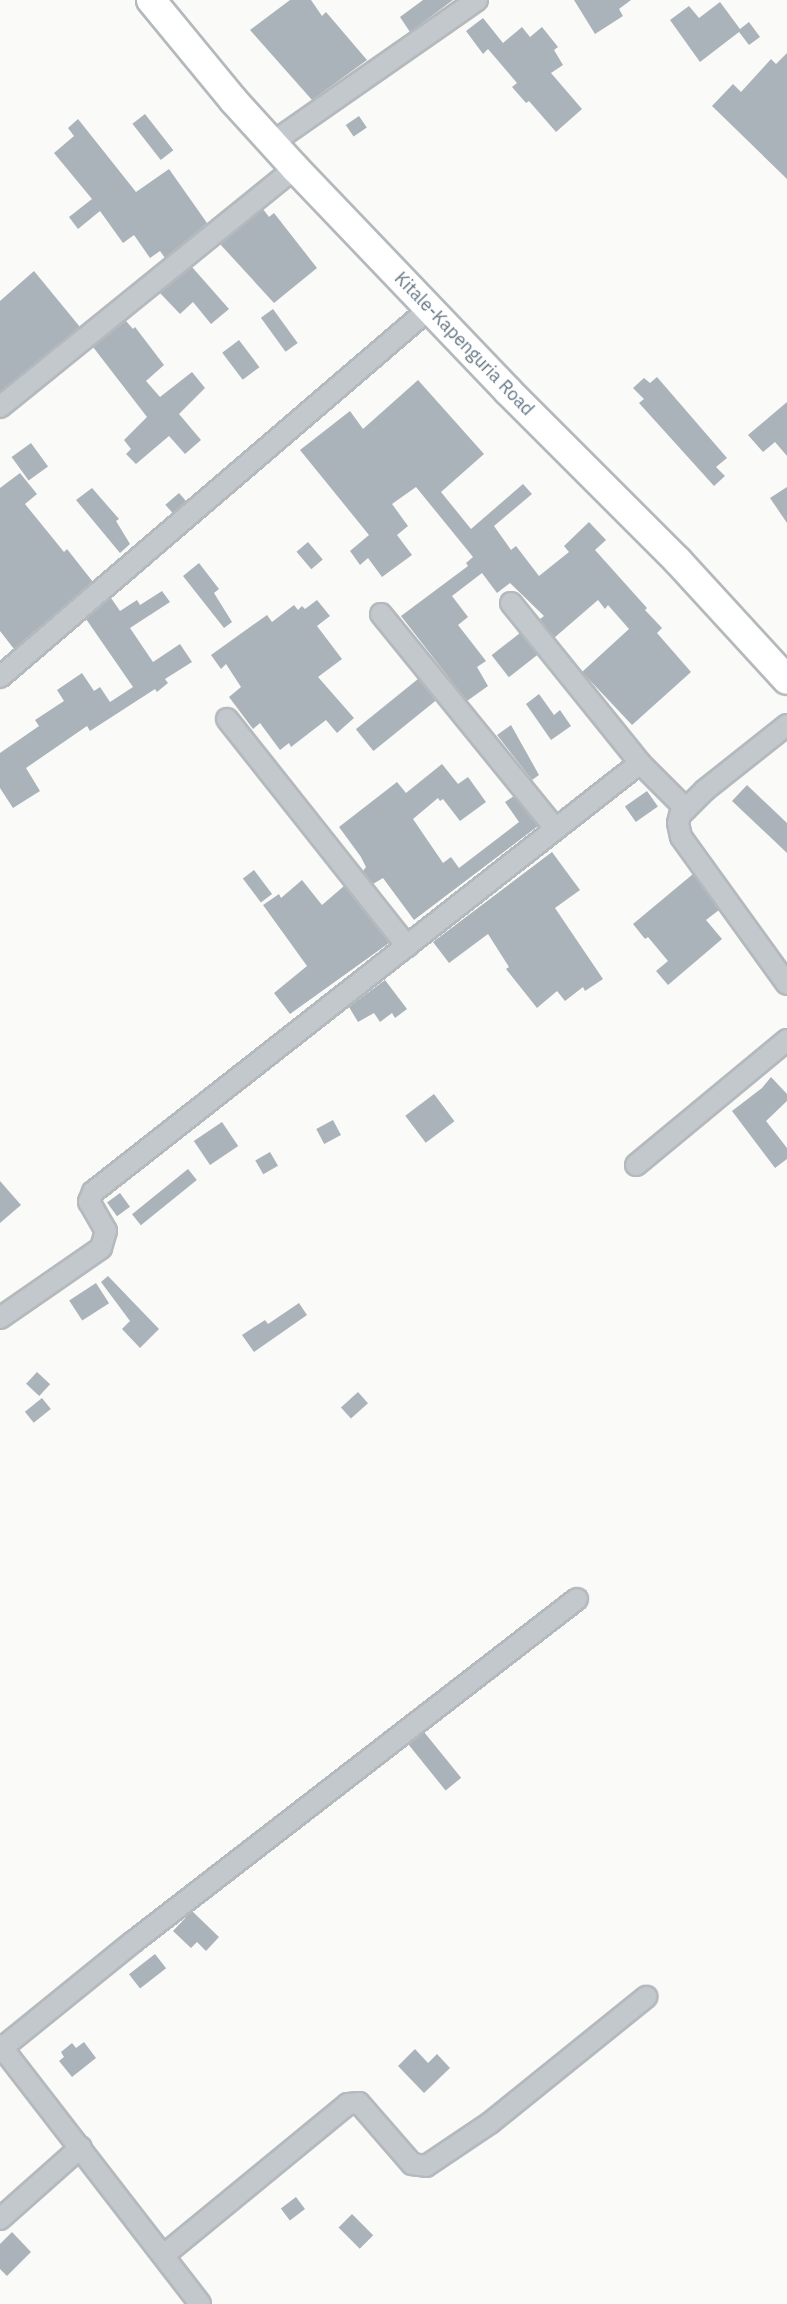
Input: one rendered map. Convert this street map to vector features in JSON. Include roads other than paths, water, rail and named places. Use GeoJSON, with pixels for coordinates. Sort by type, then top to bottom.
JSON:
{"type":"FeatureCollection","features":[{"type":"Feature","properties":{"kind":"highway","name":"Kitale-Kapenguria Road"},"geometry":{"type":"LineString","coordinates":[[151,0],[295,168],[429,309],[678,561],[787,680]]}},
{"type":"Feature","properties":{"kind":"street"},"geometry":{"type":"LineString","coordinates":[[272,143],[477,0]]}},
{"type":"Feature","properties":{"kind":"street"},"geometry":{"type":"LineString","coordinates":[[0,407],[295,168]]}},
{"type":"Feature","properties":{"kind":"street"},"geometry":{"type":"LineString","coordinates":[[0,677],[429,309]]}},
{"type":"Feature","properties":{"kind":"street"},"geometry":{"type":"LineString","coordinates":[[511,603],[640,763],[686,809]]}},
{"type":"Feature","properties":{"kind":"street"},"geometry":{"type":"LineString","coordinates":[[381,614],[556,829]]}},
{"type":"Feature","properties":{"kind":"street"},"geometry":{"type":"LineString","coordinates":[[227,719],[407,946]]}},
{"type":"Feature","properties":{"kind":"street"},"geometry":{"type":"LineString","coordinates":[[787,725],[686,809],[678,823],[681,837],[787,984]]}},
{"type":"Feature","properties":{"kind":"street"},"geometry":{"type":"LineString","coordinates":[[0,1318],[101,1248],[106,1231],[89,1202],[93,1192],[640,763]]}},
{"type":"Feature","properties":{"kind":"street"},"geometry":{"type":"LineString","coordinates":[[636,1165],[787,1040]]}},
{"type":"Feature","properties":{"kind":"street"},"geometry":{"type":"LineString","coordinates":[[200,2304],[81,2147],[1,2047],[133,1942],[577,1599]]}},
{"type":"Feature","properties":{"kind":"street"},"geometry":{"type":"LineString","coordinates":[[164,2255],[348,2104],[359,2103],[411,2164],[426,2166],[490,2123],[646,1997]]}},
{"type":"Feature","properties":{"kind":"street"},"geometry":{"type":"LineString","coordinates":[[0,2219],[81,2147]]}}]}
